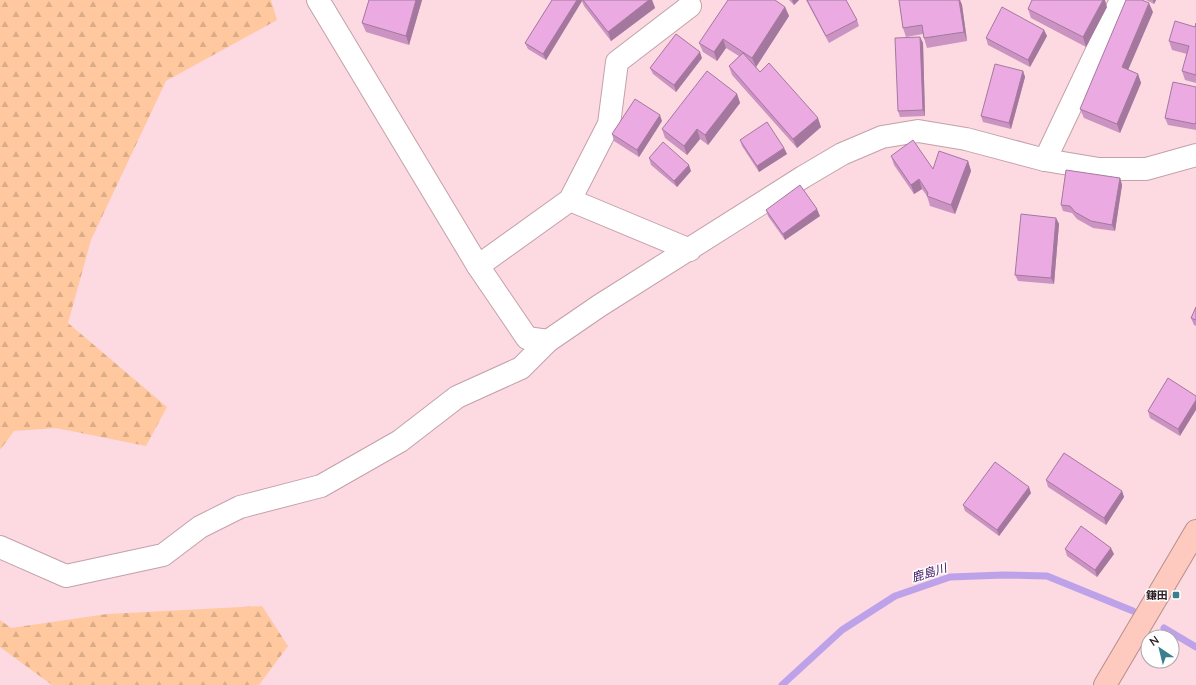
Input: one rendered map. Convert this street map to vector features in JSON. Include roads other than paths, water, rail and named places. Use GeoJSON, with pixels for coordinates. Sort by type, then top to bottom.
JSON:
{"type":"FeatureCollection","features":[{"type":"Feature","properties":{"kind":"highway"},"geometry":{"type":"LineString","coordinates":[[1105,685],[1196,531]]}},
{"type":"Feature","properties":{"kind":"street"},"geometry":{"type":"LineString","coordinates":[[318,0],[478,266],[527,338],[548,341]]}},
{"type":"Feature","properties":{"kind":"street"},"geometry":{"type":"LineString","coordinates":[[1045,160],[1121,0]]}},
{"type":"Feature","properties":{"kind":"street"},"geometry":{"type":"LineString","coordinates":[[478,266],[570,200],[609,124],[617,62],[690,6]]}},
{"type":"Feature","properties":{"kind":"street"},"geometry":{"type":"LineString","coordinates":[[0,547],[66,576],[162,555],[200,527],[240,507],[321,486],[400,441],[457,397],[521,368],[548,341],[599,306],[835,158],[882,137],[918,131],[966,139],[1045,160],[1098,169],[1146,169],[1196,155]]}},
{"type":"Feature","properties":{"kind":"street"},"geometry":{"type":"LineString","coordinates":[[570,200],[690,250]]}},
{"type":"Feature","properties":{"kind":"waterway","name":"鹿島川"},"geometry":{"type":"LineString","coordinates":[[782,685],[842,630],[895,596],[950,577],[1003,575],[1047,576],[1133,611]]}},
{"type":"Feature","properties":{"kind":"waterway","name":"鹿島川"},"geometry":{"type":"LineString","coordinates":[[1164,628],[1196,647]]}},
{"type":"Feature","properties":{"kind":"place","name":"鎌田"},"geometry":{"type":"Point","coordinates":[1176,595]}}]}
